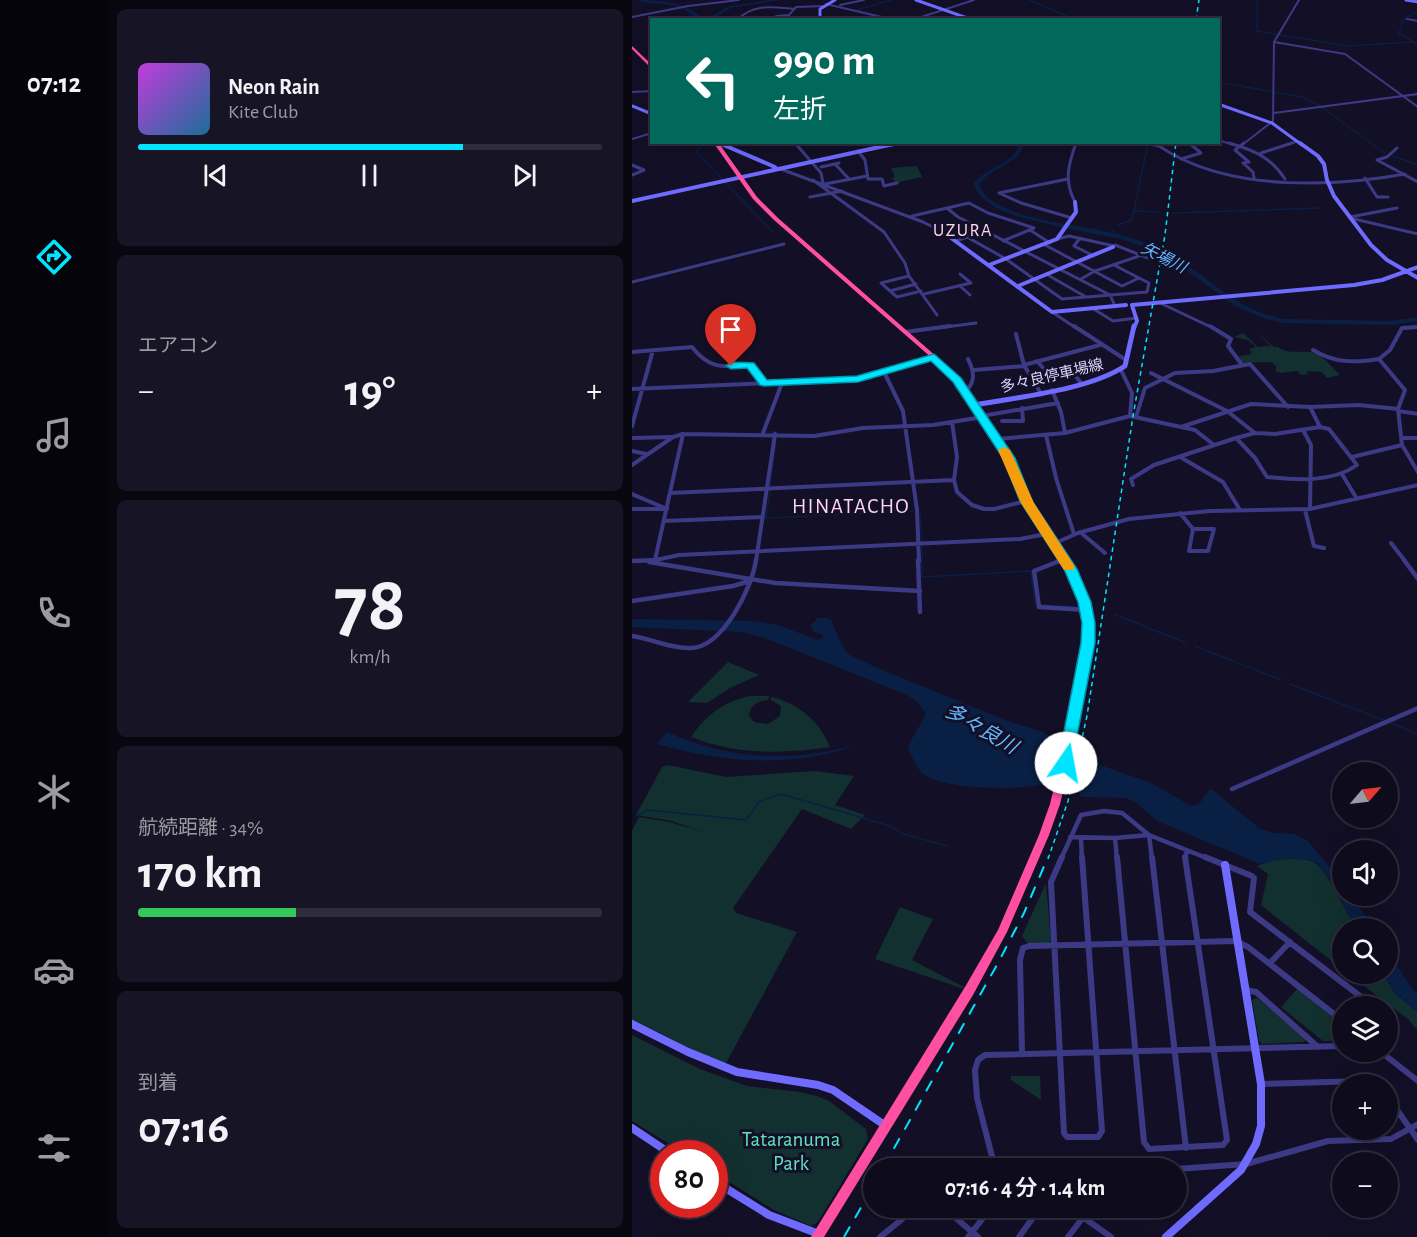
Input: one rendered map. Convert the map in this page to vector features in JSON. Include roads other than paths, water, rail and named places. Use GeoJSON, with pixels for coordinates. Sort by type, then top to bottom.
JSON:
{"type":"FeatureCollection","features":[{"type":"Feature","properties":{"kind":"highway"},"geometry":{"type":"LineString","coordinates":[[632,47],[650,66]]}},
{"type":"Feature","properties":{"kind":"highway"},"geometry":{"type":"LineString","coordinates":[[717,144],[755,198],[776,219],[934,357],[966,391],[1011,461],[1026,501],[1079,586],[1087,610],[1088,643],[1066,763],[1044,835],[1002,932],[820,1236]]}},
{"type":"Feature","properties":{"kind":"street"},"geometry":{"type":"LineString","coordinates":[[692,0],[698,5]]}},
{"type":"Feature","properties":{"kind":"street"},"geometry":{"type":"LineString","coordinates":[[632,17],[688,6],[739,0]]}},
{"type":"Feature","properties":{"kind":"street"},"geometry":{"type":"LineString","coordinates":[[820,18],[820,10],[835,0]]}},
{"type":"Feature","properties":{"kind":"street"},"geometry":{"type":"LineString","coordinates":[[836,6],[864,0]]}},
{"type":"Feature","properties":{"kind":"street"},"geometry":{"type":"LineString","coordinates":[[916,0],[968,18]]}},
{"type":"Feature","properties":{"kind":"street"},"geometry":{"type":"LineString","coordinates":[[918,18],[974,0]]}},
{"type":"Feature","properties":{"kind":"street"},"geometry":{"type":"LineString","coordinates":[[1254,178],[1253,172],[1243,164],[1249,162],[1235,150],[1272,123],[1274,42],[1298,0]]}},
{"type":"Feature","properties":{"kind":"street"},"geometry":{"type":"LineString","coordinates":[[1406,0],[1418,2]]}},
{"type":"Feature","properties":{"kind":"street"},"geometry":{"type":"LineString","coordinates":[[739,18],[747,10],[758,6],[795,9],[825,5],[886,18]]}},
{"type":"Feature","properties":{"kind":"street"},"geometry":{"type":"LineString","coordinates":[[775,18],[789,15],[795,9]]}},
{"type":"Feature","properties":{"kind":"street"},"geometry":{"type":"LineString","coordinates":[[1407,19],[1418,21]]}},
{"type":"Feature","properties":{"kind":"street"},"geometry":{"type":"LineString","coordinates":[[1274,42],[1345,54],[1418,107]]}},
{"type":"Feature","properties":{"kind":"street"},"geometry":{"type":"LineString","coordinates":[[632,92],[650,90]]}},
{"type":"Feature","properties":{"kind":"street"},"geometry":{"type":"LineString","coordinates":[[1274,113],[1418,94]]}},
{"type":"Feature","properties":{"kind":"street"},"geometry":{"type":"LineString","coordinates":[[632,106],[650,113]]}},
{"type":"Feature","properties":{"kind":"street"},"geometry":{"type":"LineString","coordinates":[[1220,106],[1272,123],[1321,159],[1334,196],[1375,249],[1418,278]]}},
{"type":"Feature","properties":{"kind":"street"},"geometry":{"type":"LineString","coordinates":[[632,139],[650,134]]}},
{"type":"Feature","properties":{"kind":"street"},"geometry":{"type":"LineString","coordinates":[[1220,141],[1252,148],[1268,157],[1284,179]]}},
{"type":"Feature","properties":{"kind":"street"},"geometry":{"type":"LineString","coordinates":[[1261,153],[1298,141]]}},
{"type":"Feature","properties":{"kind":"street"},"geometry":{"type":"LineString","coordinates":[[721,144],[776,168],[824,184],[892,212],[930,223],[1052,312],[1126,360]]}},
{"type":"Feature","properties":{"kind":"street"},"geometry":{"type":"LineString","coordinates":[[796,144],[821,173],[824,184]]}},
{"type":"Feature","properties":{"kind":"street"},"geometry":{"type":"LineString","coordinates":[[632,201],[894,144]]}},
{"type":"Feature","properties":{"kind":"street"},"geometry":{"type":"LineString","coordinates":[[1057,239],[1076,210],[1075,202],[1067,188],[1076,144]]}},
{"type":"Feature","properties":{"kind":"street"},"geometry":{"type":"LineString","coordinates":[[1150,144],[1216,173],[1254,178],[1327,180],[1405,174]]}},
{"type":"Feature","properties":{"kind":"street"},"geometry":{"type":"LineString","coordinates":[[1181,159],[1200,153],[1190,144]]}},
{"type":"Feature","properties":{"kind":"street"},"geometry":{"type":"LineString","coordinates":[[1397,148],[1378,160],[1418,182]]}},
{"type":"Feature","properties":{"kind":"street"},"geometry":{"type":"LineString","coordinates":[[858,152],[865,160],[868,179],[882,179],[884,186],[897,183]]}},
{"type":"Feature","properties":{"kind":"street"},"geometry":{"type":"LineString","coordinates":[[821,167],[837,164],[849,179]]}},
{"type":"Feature","properties":{"kind":"street"},"geometry":{"type":"LineString","coordinates":[[632,165],[644,170],[632,176]]}},
{"type":"Feature","properties":{"kind":"street"},"geometry":{"type":"LineString","coordinates":[[824,184],[867,176]]}},
{"type":"Feature","properties":{"kind":"street"},"geometry":{"type":"LineString","coordinates":[[1068,178],[1000,193],[1021,203],[1072,218]]}},
{"type":"Feature","properties":{"kind":"street"},"geometry":{"type":"LineString","coordinates":[[1366,178],[1377,197],[1388,197]]}},
{"type":"Feature","properties":{"kind":"street"},"geometry":{"type":"LineString","coordinates":[[813,180],[881,229],[905,263],[909,276],[937,315]]}},
{"type":"Feature","properties":{"kind":"street"},"geometry":{"type":"LineString","coordinates":[[810,197],[842,191]]}},
{"type":"Feature","properties":{"kind":"street"},"geometry":{"type":"LineString","coordinates":[[912,216],[969,202],[988,213],[1034,228],[1003,242]]}},
{"type":"Feature","properties":{"kind":"street"},"geometry":{"type":"LineString","coordinates":[[1350,218],[1397,207]]}},
{"type":"Feature","properties":{"kind":"street"},"geometry":{"type":"LineString","coordinates":[[947,208],[1003,242],[1110,295],[1115,306]]}},
{"type":"Feature","properties":{"kind":"street"},"geometry":{"type":"LineString","coordinates":[[1350,218],[1418,234]]}},
{"type":"Feature","properties":{"kind":"street"},"geometry":{"type":"LineString","coordinates":[[1030,230],[1077,262],[1134,293]]}},
{"type":"Feature","properties":{"kind":"street"},"geometry":{"type":"LineString","coordinates":[[956,241],[984,231]]}},
{"type":"Feature","properties":{"kind":"street"},"geometry":{"type":"LineString","coordinates":[[989,265],[1069,236],[1148,258]]}},
{"type":"Feature","properties":{"kind":"street"},"geometry":{"type":"LineString","coordinates":[[967,237],[1006,259],[1062,299],[1148,291],[1149,283],[1114,265]]}},
{"type":"Feature","properties":{"kind":"street"},"geometry":{"type":"LineString","coordinates":[[1080,238],[1073,245],[1092,255]]}},
{"type":"Feature","properties":{"kind":"street"},"geometry":{"type":"LineString","coordinates":[[632,282],[784,244]]}},
{"type":"Feature","properties":{"kind":"street"},"geometry":{"type":"LineString","coordinates":[[1018,286],[1113,247]]}},
{"type":"Feature","properties":{"kind":"street"},"geometry":{"type":"LineString","coordinates":[[1081,279],[1095,271],[1142,255]]}},
{"type":"Feature","properties":{"kind":"street"},"geometry":{"type":"LineString","coordinates":[[1092,308],[1113,321],[1137,318],[1132,305],[1354,285],[1382,280],[1418,267]]}},
{"type":"Feature","properties":{"kind":"street"},"geometry":{"type":"LineString","coordinates":[[909,276],[881,283],[897,297],[971,283],[960,273]]}},
{"type":"Feature","properties":{"kind":"street"},"geometry":{"type":"LineString","coordinates":[[1046,274],[1086,297]]}},
{"type":"Feature","properties":{"kind":"street"},"geometry":{"type":"LineString","coordinates":[[1122,286],[1139,278]]}},
{"type":"Feature","properties":{"kind":"street"},"geometry":{"type":"LineString","coordinates":[[890,291],[916,284]]}},
{"type":"Feature","properties":{"kind":"street"},"geometry":{"type":"LineString","coordinates":[[960,286],[970,295]]}},
{"type":"Feature","properties":{"kind":"street"},"geometry":{"type":"LineString","coordinates":[[1158,302],[1226,334],[1231,339],[1228,346],[1242,365]]}},
{"type":"Feature","properties":{"kind":"street"},"geometry":{"type":"LineString","coordinates":[[1052,312],[1126,305]]}},
{"type":"Feature","properties":{"kind":"street","name":"多々良停車場線"},"geometry":{"type":"LineString","coordinates":[[976,405],[1110,376],[1121,370],[1126,360],[1137,318]]}},
{"type":"Feature","properties":{"kind":"street"},"geometry":{"type":"LineString","coordinates":[[905,332],[976,323]]}},
{"type":"Feature","properties":{"kind":"street"},"geometry":{"type":"LineString","coordinates":[[1313,350],[1324,357],[1343,362],[1379,359],[1390,350],[1402,328],[1418,327]]}},
{"type":"Feature","properties":{"kind":"street"},"geometry":{"type":"LineString","coordinates":[[1016,334],[1025,365],[1040,392]]}},
{"type":"Feature","properties":{"kind":"street"},"geometry":{"type":"LineString","coordinates":[[974,370],[1025,365],[1100,345]]}},
{"type":"Feature","properties":{"kind":"street"},"geometry":{"type":"LineString","coordinates":[[632,352],[692,347],[702,362],[708,365],[750,365],[764,383]]}},
{"type":"Feature","properties":{"kind":"street"},"geometry":{"type":"LineString","coordinates":[[632,426],[653,350]]}},
{"type":"Feature","properties":{"kind":"street"},"geometry":{"type":"LineString","coordinates":[[632,389],[858,379],[934,357]]}},
{"type":"Feature","properties":{"kind":"street"},"geometry":{"type":"LineString","coordinates":[[966,391],[974,383],[974,370],[968,359]]}},
{"type":"Feature","properties":{"kind":"street"},"geometry":{"type":"LineString","coordinates":[[1379,359],[1405,390],[1398,410],[1402,446],[1418,472]]}},
{"type":"Feature","properties":{"kind":"street"},"geometry":{"type":"LineString","coordinates":[[1033,381],[1051,377],[1037,361]]}},
{"type":"Feature","properties":{"kind":"street"},"geometry":{"type":"LineString","coordinates":[[1136,417],[1145,388],[1176,373],[1213,371],[1242,365],[1252,365],[1288,407]]}},
{"type":"Feature","properties":{"kind":"street"},"geometry":{"type":"LineString","coordinates":[[1070,369],[1081,383]]}},
{"type":"Feature","properties":{"kind":"street"},"geometry":{"type":"LineString","coordinates":[[1121,370],[1132,393],[1130,416]]}},
{"type":"Feature","properties":{"kind":"street"},"geometry":{"type":"LineString","coordinates":[[884,372],[903,411],[914,482],[919,544],[920,612]]}},
{"type":"Feature","properties":{"kind":"street"},"geometry":{"type":"LineString","coordinates":[[1151,373],[1227,411],[1255,433]]}},
{"type":"Feature","properties":{"kind":"street"},"geometry":{"type":"LineString","coordinates":[[763,434],[782,382]]}},
{"type":"Feature","properties":{"kind":"street"},"geometry":{"type":"LineString","coordinates":[[1052,389],[1065,433]]}},
{"type":"Feature","properties":{"kind":"street"},"geometry":{"type":"LineString","coordinates":[[632,438],[683,434],[814,436],[863,428],[952,422],[1058,403]]}},
{"type":"Feature","properties":{"kind":"street"},"geometry":{"type":"LineString","coordinates":[[1178,428],[1251,404],[1310,407],[1356,404],[1418,414]]}},
{"type":"Feature","properties":{"kind":"street"},"geometry":{"type":"LineString","coordinates":[[1310,407],[1320,427]]}},
{"type":"Feature","properties":{"kind":"street"},"geometry":{"type":"LineString","coordinates":[[1002,421],[1023,421],[1022,408]]}},
{"type":"Feature","properties":{"kind":"street"},"geometry":{"type":"LineString","coordinates":[[997,439],[1065,433],[1130,416],[1200,432],[1214,445]]}},
{"type":"Feature","properties":{"kind":"street"},"geometry":{"type":"LineString","coordinates":[[952,422],[958,457],[954,480],[957,492],[966,501],[984,509],[994,509],[1026,501]]}},
{"type":"Feature","properties":{"kind":"street"},"geometry":{"type":"LineString","coordinates":[[1133,485],[1131,479],[1146,470],[1236,438],[1255,433],[1275,434],[1320,427],[1329,429],[1357,465],[1333,477],[1267,477],[1255,458],[1236,438]]}},
{"type":"Feature","properties":{"kind":"street"},"geometry":{"type":"LineString","coordinates":[[1303,430],[1311,445],[1308,509],[1314,546],[1324,548]]}},
{"type":"Feature","properties":{"kind":"street"},"geometry":{"type":"LineString","coordinates":[[655,560],[683,434]]}},
{"type":"Feature","properties":{"kind":"street"},"geometry":{"type":"LineString","coordinates":[[632,636],[688,648],[706,645],[719,635],[752,580],[759,551],[775,434]]}},
{"type":"Feature","properties":{"kind":"street"},"geometry":{"type":"LineString","coordinates":[[1046,435],[1060,494],[1077,533],[1105,554]]}},
{"type":"Feature","properties":{"kind":"street"},"geometry":{"type":"LineString","coordinates":[[632,465],[673,436]]}},
{"type":"Feature","properties":{"kind":"street"},"geometry":{"type":"LineString","coordinates":[[1402,438],[1418,438]]}},
{"type":"Feature","properties":{"kind":"street"},"geometry":{"type":"LineString","coordinates":[[1351,457],[1402,446]]}},
{"type":"Feature","properties":{"kind":"street"},"geometry":{"type":"LineString","coordinates":[[632,451],[647,455]]}},
{"type":"Feature","properties":{"kind":"street"},"geometry":{"type":"LineString","coordinates":[[1180,457],[1223,482],[1240,510]]}},
{"type":"Feature","properties":{"kind":"street"},"geometry":{"type":"LineString","coordinates":[[1342,474],[1357,499]]}},
{"type":"Feature","properties":{"kind":"street"},"geometry":{"type":"LineString","coordinates":[[670,493],[954,480]]}},
{"type":"Feature","properties":{"kind":"street"},"geometry":{"type":"LineString","coordinates":[[1053,544],[1077,533],[1116,523],[1180,513],[1308,509],[1418,485]]}},
{"type":"Feature","properties":{"kind":"street"},"geometry":{"type":"LineString","coordinates":[[632,494],[666,509]]}},
{"type":"Feature","properties":{"kind":"street"},"geometry":{"type":"LineString","coordinates":[[632,509],[666,509]]}},
{"type":"Feature","properties":{"kind":"street"},"geometry":{"type":"LineString","coordinates":[[1180,513],[1193,529],[1189,551],[1208,551],[1214,529],[1193,529]]}},
{"type":"Feature","properties":{"kind":"street"},"geometry":{"type":"LineString","coordinates":[[664,521],[764,517]]}},
{"type":"Feature","properties":{"kind":"street"},"geometry":{"type":"LineString","coordinates":[[648,562],[679,555],[1020,539],[1046,534]]}},
{"type":"Feature","properties":{"kind":"street"},"geometry":{"type":"LineString","coordinates":[[1391,543],[1418,579]]}},
{"type":"Feature","properties":{"kind":"street"},"geometry":{"type":"LineString","coordinates":[[1064,560],[1034,571],[1039,607],[1087,610]]}},
{"type":"Feature","properties":{"kind":"street"},"geometry":{"type":"LineString","coordinates":[[632,561],[792,585],[920,591]]}},
{"type":"Feature","properties":{"kind":"street"},"geometry":{"type":"LineString","coordinates":[[632,601],[732,586],[752,580]]}},
{"type":"Feature","properties":{"kind":"street"},"geometry":{"type":"LineString","coordinates":[[1232,789],[1418,708]]}},
{"type":"Feature","properties":{"kind":"street"},"geometry":{"type":"LineString","coordinates":[[1081,838],[1102,1134],[1098,1137],[1070,1137],[1064,1132],[1051,882],[1078,816],[1104,811],[1125,815],[1149,835],[1252,876],[1254,878],[1250,912],[1360,996]]}},
{"type":"Feature","properties":{"kind":"street"},"geometry":{"type":"LineString","coordinates":[[1070,837],[1115,838],[1149,835]]}},
{"type":"Feature","properties":{"kind":"street"},"geometry":{"type":"LineString","coordinates":[[1149,835],[1186,1148]]}},
{"type":"Feature","properties":{"kind":"street"},"geometry":{"type":"LineString","coordinates":[[1115,838],[1146,1146],[1149,1149],[1223,1146],[1226,1140],[1186,850]]}},
{"type":"Feature","properties":{"kind":"street"},"geometry":{"type":"LineString","coordinates":[[1166,1237],[1246,1164],[1256,1144],[1261,1126],[1260,1084],[1225,865]]}},
{"type":"Feature","properties":{"kind":"street"},"geometry":{"type":"LineString","coordinates":[[1022,1053],[1021,954],[1027,946],[1236,941],[1243,943],[1270,963],[1332,1012]]}},
{"type":"Feature","properties":{"kind":"street"},"geometry":{"type":"LineString","coordinates":[[1270,963],[1290,942]]}},
{"type":"Feature","properties":{"kind":"street"},"geometry":{"type":"LineString","coordinates":[[1244,990],[1256,992],[1318,1047]]}},
{"type":"Feature","properties":{"kind":"street"},"geometry":{"type":"LineString","coordinates":[[632,1024],[688,1052],[737,1072],[818,1085],[833,1090],[886,1126]]}},
{"type":"Feature","properties":{"kind":"street"},"geometry":{"type":"LineString","coordinates":[[992,1158],[979,1106],[976,1062],[985,1055],[1332,1046]]}},
{"type":"Feature","properties":{"kind":"street"},"geometry":{"type":"LineString","coordinates":[[1394,1062],[1418,1081]]}},
{"type":"Feature","properties":{"kind":"street"},"geometry":{"type":"LineString","coordinates":[[1260,1084],[1332,1082]]}},
{"type":"Feature","properties":{"kind":"street"},"geometry":{"type":"LineString","coordinates":[[1398,1112],[1418,1140]]}},
{"type":"Feature","properties":{"kind":"street"},"geometry":{"type":"LineString","coordinates":[[1187,1168],[1246,1164],[1328,1141],[1391,1139],[1418,1124]]}},
{"type":"Feature","properties":{"kind":"street"},"geometry":{"type":"LineString","coordinates":[[632,1128],[650,1140]]}},
{"type":"Feature","properties":{"kind":"street"},"geometry":{"type":"LineString","coordinates":[[728,1190],[769,1215],[820,1236]]}},
{"type":"Feature","properties":{"kind":"street"},"geometry":{"type":"LineString","coordinates":[[880,1237],[904,1218]]}},
{"type":"Feature","properties":{"kind":"street"},"geometry":{"type":"LineString","coordinates":[[955,1218],[973,1235],[984,1218]]}},
{"type":"Feature","properties":{"kind":"street"},"geometry":{"type":"LineString","coordinates":[[1019,1237],[1033,1218]]}},
{"type":"Feature","properties":{"kind":"street"},"geometry":{"type":"LineString","coordinates":[[1068,1237],[1082,1218]]}},
{"type":"Feature","properties":{"kind":"street"},"geometry":{"type":"LineString","coordinates":[[1087,1218],[1111,1237]]}},
{"type":"Feature","properties":{"kind":"water","name":"多々良川"},"geometry":{"type":"Polygon","coordinates":[[[818,618],[827,618],[831,620],[848,654],[1005,720],[1043,732],[1059,741],[1055,758],[1057,763],[1079,767],[1089,761],[1151,783],[1191,806],[1199,804],[1209,790],[1213,790],[1260,829],[1275,833],[1295,834],[1308,841],[1332,870],[1332,885],[1316,863],[1296,859],[1260,864],[1157,821],[1138,804],[1126,798],[1080,797],[1077,782],[1055,777],[1048,783],[1036,786],[984,788],[933,779],[921,772],[908,746],[926,714],[909,696],[765,638],[741,632],[632,627],[632,619],[753,621],[778,625],[818,640],[823,638],[823,635],[814,632],[810,625],[818,618]]]}},
{"type":"Feature","properties":{"kind":"water"},"geometry":{"type":"Polygon","coordinates":[[[667,732],[704,746],[759,756],[797,755],[854,746],[805,758],[731,759],[657,744],[667,732]]]}},
{"type":"Feature","properties":{"kind":"water"},"geometry":{"type":"Polygon","coordinates":[[[1344,906],[1359,906],[1366,918],[1350,918],[1344,906]]]}},
{"type":"Feature","properties":{"kind":"water"},"geometry":{"type":"Polygon","coordinates":[[[1398,967],[1417,993],[1417,1012],[1394,992],[1389,984],[1398,984],[1398,967]]]}},
{"type":"Feature","properties":{"kind":"waterway"},"geometry":{"type":"LineString","coordinates":[[638,0],[681,7],[701,18]]}},
{"type":"Feature","properties":{"kind":"waterway","name":"矢場川"},"geometry":{"type":"LineString","coordinates":[[711,18],[730,7],[779,0]]}},
{"type":"Feature","properties":{"kind":"waterway"},"geometry":{"type":"LineString","coordinates":[[888,18],[857,10],[891,0]]}},
{"type":"Feature","properties":{"kind":"waterway"},"geometry":{"type":"LineString","coordinates":[[1030,0],[1070,18]]}},
{"type":"Feature","properties":{"kind":"waterway"},"geometry":{"type":"LineString","coordinates":[[1257,0],[1257,31],[1347,46],[1413,42]]}},
{"type":"Feature","properties":{"kind":"waterway"},"geometry":{"type":"LineString","coordinates":[[1418,11],[1404,19],[1399,33],[1418,45]]}},
{"type":"Feature","properties":{"kind":"waterway"},"geometry":{"type":"LineString","coordinates":[[1220,82],[1302,97],[1319,105],[1387,155]]}},
{"type":"Feature","properties":{"kind":"waterway"},"geometry":{"type":"LineString","coordinates":[[697,151],[702,144]]}},
{"type":"Feature","properties":{"kind":"waterway","name":"矢場川"},"geometry":{"type":"LineString","coordinates":[[1022,144],[1016,156],[987,173],[976,184],[984,197],[998,207],[1040,221],[1122,237],[1151,247],[1177,261],[1239,306],[1267,318],[1284,321],[1391,323],[1418,319]]}},
{"type":"Feature","properties":{"kind":"waterway"},"geometry":{"type":"LineString","coordinates":[[1134,211],[1148,144]]}},
{"type":"Feature","properties":{"kind":"waterway"},"geometry":{"type":"LineString","coordinates":[[697,153],[773,232]]}},
{"type":"Feature","properties":{"kind":"waterway"},"geometry":{"type":"LineString","coordinates":[[1392,156],[1418,165]]}},
{"type":"Feature","properties":{"kind":"waterway"},"geometry":{"type":"LineString","coordinates":[[1172,213],[1321,208]]}},
{"type":"Feature","properties":{"kind":"waterway"},"geometry":{"type":"LineString","coordinates":[[1118,225],[1132,220],[1134,211]]}},
{"type":"Feature","properties":{"kind":"waterway"},"geometry":{"type":"LineString","coordinates":[[1134,211],[1159,212]]}},
{"type":"Feature","properties":{"kind":"waterway","name":"矢場川"},"geometry":{"type":"LineString","coordinates":[[1113,229],[1113,235]]}},
{"type":"Feature","properties":{"kind":"waterway"},"geometry":{"type":"LineString","coordinates":[[647,379],[650,368]]}},
{"type":"Feature","properties":{"kind":"waterway"},"geometry":{"type":"LineString","coordinates":[[632,433],[634,427]]}},
{"type":"Feature","properties":{"kind":"waterway"},"geometry":{"type":"LineString","coordinates":[[766,432],[777,432]]}},
{"type":"Feature","properties":{"kind":"waterway"},"geometry":{"type":"LineString","coordinates":[[770,486],[776,443]]}},
{"type":"Feature","properties":{"kind":"waterway"},"geometry":{"type":"LineString","coordinates":[[770,491],[766,518],[913,511]]}},
{"type":"Feature","properties":{"kind":"waterway"},"geometry":{"type":"LineString","coordinates":[[920,514],[922,541]]}},
{"type":"Feature","properties":{"kind":"waterway"},"geometry":{"type":"LineString","coordinates":[[922,546],[922,577],[1031,571],[1035,604]]}},
{"type":"Feature","properties":{"kind":"waterway"},"geometry":{"type":"LineString","coordinates":[[1041,605],[1079,607]]}},
{"type":"Feature","properties":{"kind":"waterway"},"geometry":{"type":"LineString","coordinates":[[1114,614],[1186,643]]}},
{"type":"Feature","properties":{"kind":"waterway"},"geometry":{"type":"LineString","coordinates":[[1195,646],[1281,680]]}},
{"type":"Feature","properties":{"kind":"waterway"},"geometry":{"type":"LineString","coordinates":[[1290,684],[1383,720]]}},
{"type":"Feature","properties":{"kind":"waterway"},"geometry":{"type":"LineString","coordinates":[[1391,723],[1418,734]]}},
{"type":"Feature","properties":{"kind":"waterway"},"geometry":{"type":"LineString","coordinates":[[637,816],[648,810],[746,820],[760,801],[781,794],[890,826],[903,834],[948,846]]}},
{"type":"Feature","properties":{"kind":"railway"},"geometry":{"type":"LineString","coordinates":[[1196,18],[1199,0]]}},
{"type":"Feature","properties":{"kind":"railway"},"geometry":{"type":"LineString","coordinates":[[1048,859],[1068,801],[1087,716],[1133,416],[1165,235],[1176,144]]}},
{"type":"Feature","properties":{"kind":"railway"},"geometry":{"type":"LineString","coordinates":[[889,1158],[998,963],[1024,913],[1048,857]]}},
{"type":"Feature","properties":{"kind":"railway"},"geometry":{"type":"LineString","coordinates":[[844,1237],[863,1204]]}},
{"type":"Feature","properties":{"kind":"district","name":"UZURA"},"geometry":{"type":"Point","coordinates":[963,231]}},
{"type":"Feature","properties":{"kind":"district","name":"HINATACHO"},"geometry":{"type":"Point","coordinates":[851,506]}},
{"type":"Feature","properties":{"kind":"park label","name":"Tataranuma Park"},"geometry":{"type":"Point","coordinates":[791,1151]}}]}
